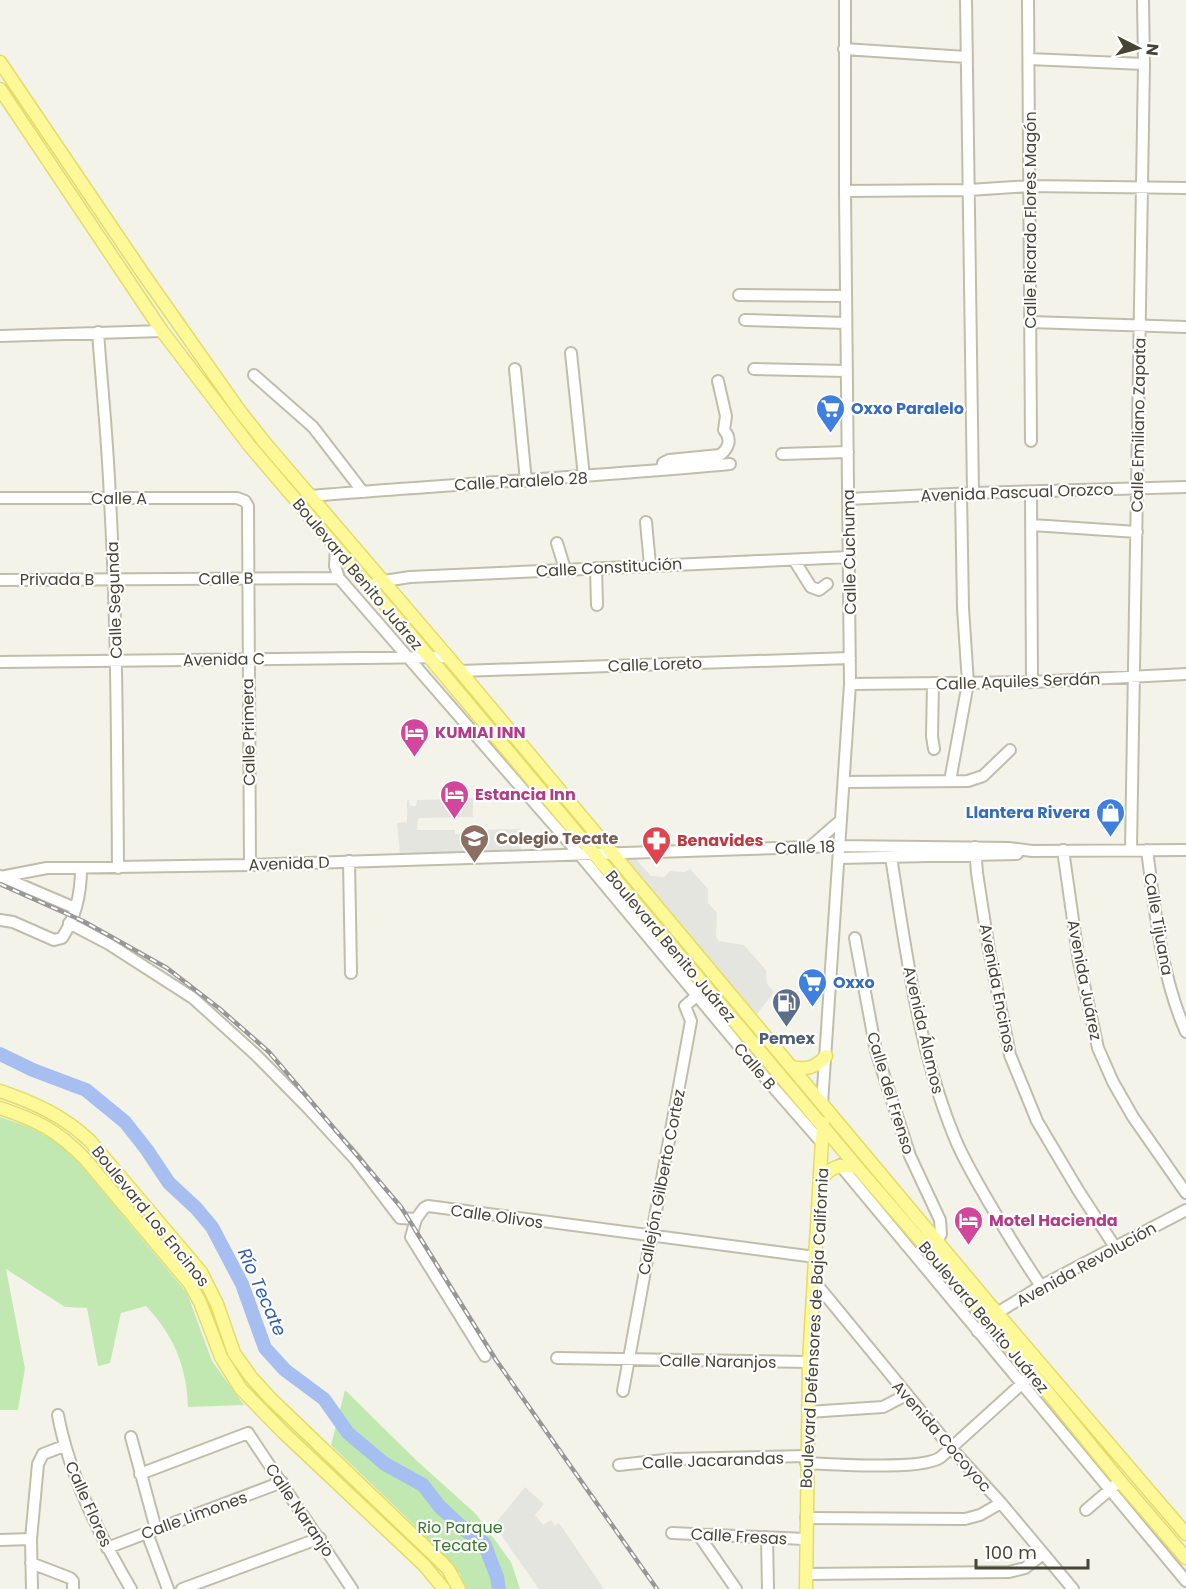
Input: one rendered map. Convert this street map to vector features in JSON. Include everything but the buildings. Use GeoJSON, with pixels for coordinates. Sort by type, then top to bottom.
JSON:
{"type":"FeatureCollection","features":[{"type":"Feature","properties":{"kind":"main road","name":"Boulevard Benito Juárez"},"geometry":{"type":"LineString","coordinates":[[0,62],[239,410],[937,1242],[1032,1374],[1119,1481],[1186,1558]]}},
{"type":"Feature","properties":{"kind":"main road","name":"Boulevard Benito Juárez"},"geometry":{"type":"LineString","coordinates":[[0,89],[162,331],[231,422],[593,853],[701,992],[1186,1534]]}},
{"type":"Feature","properties":{"kind":"main road"},"geometry":{"type":"LineString","coordinates":[[231,422],[237,422],[265,452],[282,463]]}},
{"type":"Feature","properties":{"kind":"main road"},"geometry":{"type":"LineString","coordinates":[[791,1067],[812,1068],[826,1056]]}},
{"type":"Feature","properties":{"kind":"main road","name":"Boulevard Los Encinos"},"geometry":{"type":"LineString","coordinates":[[0,1091],[49,1110],[78,1129],[90,1141],[201,1272],[242,1365],[271,1399],[438,1559],[456,1581],[459,1589]]}},
{"type":"Feature","properties":{"kind":"main road","name":"Boulevard Defensores de Baja California"},"geometry":{"type":"LineString","coordinates":[[806,1589],[809,1362],[824,1127],[822,1104]]}},
{"type":"Feature","properties":{"kind":"main road","name":"Boulevard Los Encinos"},"geometry":{"type":"LineString","coordinates":[[0,1108],[49,1128],[70,1143],[85,1159],[190,1284],[200,1302],[221,1358],[231,1376],[283,1432],[424,1565],[444,1589]]}},
{"type":"Feature","properties":{"kind":"main road"},"geometry":{"type":"LineString","coordinates":[[824,1127],[833,1128],[853,1151],[867,1158]]}},
{"type":"Feature","properties":{"kind":"main road"},"geometry":{"type":"LineString","coordinates":[[820,1181],[827,1171],[840,1165],[857,1167]]}},
{"type":"Feature","properties":{"kind":"main road"},"geometry":{"type":"LineString","coordinates":[[283,1432],[293,1420]]}},
{"type":"Feature","properties":{"kind":"street","name":"Calle Cuchuma"},"geometry":{"type":"LineString","coordinates":[[822,1104],[850,684],[845,0]]}},
{"type":"Feature","properties":{"kind":"street"},"geometry":{"type":"LineString","coordinates":[[966,0],[973,493]]}},
{"type":"Feature","properties":{"kind":"street","name":"Calle Ricardo Flores Magón"},"geometry":{"type":"LineString","coordinates":[[1028,0],[1031,441]]}},
{"type":"Feature","properties":{"kind":"street","name":"Calle Emiliano Zapata"},"geometry":{"type":"LineString","coordinates":[[1131,850],[1144,64],[1143,0]]}},
{"type":"Feature","properties":{"kind":"street"},"geometry":{"type":"LineString","coordinates":[[844,49],[966,57]]}},
{"type":"Feature","properties":{"kind":"street"},"geometry":{"type":"LineString","coordinates":[[1029,59],[1144,64]]}},
{"type":"Feature","properties":{"kind":"street"},"geometry":{"type":"LineString","coordinates":[[845,191],[969,190],[1029,186],[1186,188]]}},
{"type":"Feature","properties":{"kind":"street"},"geometry":{"type":"LineString","coordinates":[[739,295],[846,296]]}},
{"type":"Feature","properties":{"kind":"street"},"geometry":{"type":"LineString","coordinates":[[745,320],[846,323]]}},
{"type":"Feature","properties":{"kind":"street"},"geometry":{"type":"LineString","coordinates":[[1030,322],[1186,327]]}},
{"type":"Feature","properties":{"kind":"street"},"geometry":{"type":"LineString","coordinates":[[0,336],[162,331]]}},
{"type":"Feature","properties":{"kind":"street","name":"Calle Segunda"},"geometry":{"type":"LineString","coordinates":[[98,332],[114,579],[117,660],[118,867]]}},
{"type":"Feature","properties":{"kind":"street"},"geometry":{"type":"LineString","coordinates":[[571,353],[584,477]]}},
{"type":"Feature","properties":{"kind":"street"},"geometry":{"type":"LineString","coordinates":[[515,369],[525,481]]}},
{"type":"Feature","properties":{"kind":"street"},"geometry":{"type":"LineString","coordinates":[[754,369],[847,371]]}},
{"type":"Feature","properties":{"kind":"street"},"geometry":{"type":"LineString","coordinates":[[254,375],[313,427],[363,492]]}},
{"type":"Feature","properties":{"kind":"street"},"geometry":{"type":"LineString","coordinates":[[662,470],[663,463],[669,460],[720,455],[725,451],[729,444],[729,436],[724,430],[726,416],[717,381]]}},
{"type":"Feature","properties":{"kind":"street"},"geometry":{"type":"LineString","coordinates":[[782,454],[848,452]]}},
{"type":"Feature","properties":{"kind":"street","name":"Calle Paralelo 28"},"geometry":{"type":"LineString","coordinates":[[311,496],[584,477],[730,464]]}},
{"type":"Feature","properties":{"kind":"street","name":"Avenida Pascual Orozco"},"geometry":{"type":"LineString","coordinates":[[848,499],[1186,487]]}},
{"type":"Feature","properties":{"kind":"street"},"geometry":{"type":"LineString","coordinates":[[1031,492],[1032,682]]}},
{"type":"Feature","properties":{"kind":"street"},"geometry":{"type":"LineString","coordinates":[[950,781],[968,683],[962,585],[961,494]]}},
{"type":"Feature","properties":{"kind":"street","name":"Calle A"},"geometry":{"type":"LineString","coordinates":[[0,498],[237,498]]}},
{"type":"Feature","properties":{"kind":"street","name":"Calle Primera"},"geometry":{"type":"LineString","coordinates":[[237,498],[248,506],[247,659],[250,865]]}},
{"type":"Feature","properties":{"kind":"street"},"geometry":{"type":"LineString","coordinates":[[646,522],[650,565]]}},
{"type":"Feature","properties":{"kind":"street"},"geometry":{"type":"LineString","coordinates":[[1032,525],[1137,532]]}},
{"type":"Feature","properties":{"kind":"street"},"geometry":{"type":"LineString","coordinates":[[557,543],[565,569]]}},
{"type":"Feature","properties":{"kind":"street"},"geometry":{"type":"LineString","coordinates":[[336,547],[334,566],[339,578]]}},
{"type":"Feature","properties":{"kind":"street","name":"Calle Constitución"},"geometry":{"type":"LineString","coordinates":[[369,586],[410,577],[849,557]]}},
{"type":"Feature","properties":{"kind":"street"},"geometry":{"type":"LineString","coordinates":[[794,560],[811,587],[819,590],[827,584]]}},
{"type":"Feature","properties":{"kind":"street"},"geometry":{"type":"LineString","coordinates":[[596,568],[597,605]]}},
{"type":"Feature","properties":{"kind":"street","name":"Calle B"},"geometry":{"type":"LineString","coordinates":[[114,579],[339,578],[701,992],[773,1087],[822,1143]]}},
{"type":"Feature","properties":{"kind":"street","name":"Privada B"},"geometry":{"type":"LineString","coordinates":[[0,580],[114,579]]}},
{"type":"Feature","properties":{"kind":"street","name":"Avenida C"},"geometry":{"type":"LineString","coordinates":[[0,662],[448,657]]}},
{"type":"Feature","properties":{"kind":"street","name":"Calle Loreto"},"geometry":{"type":"LineString","coordinates":[[460,671],[850,658]]}},
{"type":"Feature","properties":{"kind":"street","name":"Calle Aquiles Serdán"},"geometry":{"type":"LineString","coordinates":[[850,684],[1032,682],[1186,674]]}},
{"type":"Feature","properties":{"kind":"street"},"geometry":{"type":"LineString","coordinates":[[933,683],[932,736],[934,749]]}},
{"type":"Feature","properties":{"kind":"street"},"geometry":{"type":"LineString","coordinates":[[844,782],[968,781],[983,776],[1010,750]]}},
{"type":"Feature","properties":{"kind":"street"},"geometry":{"type":"LineString","coordinates":[[810,847],[841,820]]}},
{"type":"Feature","properties":{"kind":"street","name":"Calle 18"},"geometry":{"type":"LineString","coordinates":[[579,854],[840,846],[1009,855],[1032,851],[1063,850],[1186,850]]}},
{"type":"Feature","properties":{"kind":"street","name":"Avenida Juárez"},"geometry":{"type":"LineString","coordinates":[[1063,850],[1079,962],[1091,1025],[1098,1048],[1113,1082],[1133,1117],[1186,1193]]}},
{"type":"Feature","properties":{"kind":"street","name":"Calle Tijuana"},"geometry":{"type":"LineString","coordinates":[[1147,850],[1164,961],[1186,1032]]}},
{"type":"Feature","properties":{"kind":"street","name":"Calle 18"},"geometry":{"type":"LineString","coordinates":[[840,858],[975,852]]}},
{"type":"Feature","properties":{"kind":"street","name":"Avenida Encinos"},"geometry":{"type":"LineString","coordinates":[[975,852],[989,950],[1013,1063],[1037,1121],[1115,1247]]}},
{"type":"Feature","properties":{"kind":"street","name":"Avenida D"},"geometry":{"type":"LineString","coordinates":[[0,876],[40,869],[250,865],[579,854]]}},
{"type":"Feature","properties":{"kind":"street","name":"Avenida Álamos"},"geometry":{"type":"LineString","coordinates":[[891,857],[914,994],[938,1093],[954,1138],[976,1180],[1041,1286]]}},
{"type":"Feature","properties":{"kind":"street"},"geometry":{"type":"LineString","coordinates":[[349,861],[351,973]]}},
{"type":"Feature","properties":{"kind":"street"},"geometry":{"type":"LineString","coordinates":[[0,920],[13,922],[46,938],[58,940],[65,934],[75,908],[81,886],[81,868]]}},
{"type":"Feature","properties":{"kind":"street"},"geometry":{"type":"LineString","coordinates":[[0,876],[75,908]]}},
{"type":"Feature","properties":{"kind":"street"},"geometry":{"type":"LineString","coordinates":[[69,923],[109,944],[183,990],[256,1055],[355,1159],[400,1218],[485,1356]]}},
{"type":"Feature","properties":{"kind":"street","name":"Calle del Frenso"},"geometry":{"type":"LineString","coordinates":[[855,938],[876,1051],[910,1156],[940,1220],[941,1234],[937,1242]]}},
{"type":"Feature","properties":{"kind":"street","name":"Callejón Gilberto Cortez"},"geometry":{"type":"LineString","coordinates":[[623,1391],[691,1021],[685,1006],[701,992]]}},
{"type":"Feature","properties":{"kind":"street"},"geometry":{"type":"LineString","coordinates":[[840,1165],[1186,1581]]}},
{"type":"Feature","properties":{"kind":"street","name":"Calle Olivos"},"geometry":{"type":"LineString","coordinates":[[400,1218],[416,1219],[428,1206],[815,1257]]}},
{"type":"Feature","properties":{"kind":"street","name":"Avenida Revolución"},"geometry":{"type":"LineString","coordinates":[[977,1330],[1041,1286],[1186,1210]]}},
{"type":"Feature","properties":{"kind":"street"},"geometry":{"type":"LineString","coordinates":[[411,1237],[416,1219]]}},
{"type":"Feature","properties":{"kind":"street","name":"Avenida Cocoyoc"},"geometry":{"type":"LineString","coordinates":[[814,1281],[906,1395],[1073,1589]]}},
{"type":"Feature","properties":{"kind":"street","name":"Calle Naranjos"},"geometry":{"type":"LineString","coordinates":[[556,1358],[809,1362]]}},
{"type":"Feature","properties":{"kind":"street","name":"Calle Jacarandas"},"geometry":{"type":"LineString","coordinates":[[619,1465],[685,1459],[923,1463],[937,1460],[1032,1374]]}},
{"type":"Feature","properties":{"kind":"street"},"geometry":{"type":"LineString","coordinates":[[808,1412],[883,1407],[906,1395]]}},
{"type":"Feature","properties":{"kind":"street","name":"Calle Flores"},"geometry":{"type":"LineString","coordinates":[[58,1415],[64,1446],[107,1548],[131,1589]]}},
{"type":"Feature","properties":{"kind":"street","name":"Calle Naranjo"},"geometry":{"type":"LineString","coordinates":[[140,1474],[248,1433],[352,1589]]}},
{"type":"Feature","properties":{"kind":"street"},"geometry":{"type":"LineString","coordinates":[[131,1437],[151,1531],[168,1589]]}},
{"type":"Feature","properties":{"kind":"street"},"geometry":{"type":"LineString","coordinates":[[32,1589],[31,1539],[36,1472],[40,1458],[64,1446]]}},
{"type":"Feature","properties":{"kind":"street"},"geometry":{"type":"LineString","coordinates":[[1086,1510],[1119,1481]]}},
{"type":"Feature","properties":{"kind":"street","name":"Calle Limones"},"geometry":{"type":"LineString","coordinates":[[107,1548],[282,1482]]}},
{"type":"Feature","properties":{"kind":"street"},"geometry":{"type":"LineString","coordinates":[[806,1518],[965,1519],[980,1515],[1001,1503]]}},
{"type":"Feature","properties":{"kind":"street","name":"Calle Fresas"},"geometry":{"type":"LineString","coordinates":[[672,1533],[805,1539]]}},
{"type":"Feature","properties":{"kind":"street"},"geometry":{"type":"LineString","coordinates":[[698,1534],[736,1589]]}},
{"type":"Feature","properties":{"kind":"street"},"geometry":{"type":"LineString","coordinates":[[767,1537],[768,1589]]}},
{"type":"Feature","properties":{"kind":"street"},"geometry":{"type":"LineString","coordinates":[[182,1589],[320,1538]]}},
{"type":"Feature","properties":{"kind":"street"},"geometry":{"type":"LineString","coordinates":[[0,1540],[31,1539]]}},
{"type":"Feature","properties":{"kind":"street"},"geometry":{"type":"LineString","coordinates":[[806,1574],[1009,1572],[1025,1568],[1043,1554]]}},
{"type":"Feature","properties":{"kind":"street"},"geometry":{"type":"LineString","coordinates":[[31,1563],[70,1578],[73,1581],[73,1589]]}},
{"type":"Feature","properties":{"kind":"green space"},"geometry":{"type":"Polygon","coordinates":[[[0,1117],[39,1132],[57,1142],[73,1156],[187,1293],[212,1361],[244,1405],[188,1407],[182,1365],[164,1329],[146,1306],[121,1313],[110,1363],[98,1366],[87,1308],[65,1307],[6,1269],[25,1368],[18,1410],[0,1410],[0,1117]]]}},
{"type":"Feature","properties":{"kind":"green space","name":"Rio Parque Tecate"},"geometry":{"type":"Polygon","coordinates":[[[345,1390],[417,1461],[476,1514],[511,1562],[520,1589],[464,1589],[460,1574],[412,1523],[331,1445],[345,1390]]]}},
{"type":"Feature","properties":{"kind":"shaded area"},"geometry":{"type":"Polygon","coordinates":[[[461,798],[473,798],[473,817],[418,818],[417,830],[455,830],[455,834],[462,834],[462,830],[521,829],[521,850],[400,854],[397,823],[407,822],[407,801],[409,800],[410,806],[416,806],[417,800],[453,799],[454,804],[461,804],[461,798]]]}},
{"type":"Feature","properties":{"kind":"shaded area"},"geometry":{"type":"Polygon","coordinates":[[[634,857],[651,876],[664,877],[670,871],[685,872],[690,869],[708,889],[708,903],[717,913],[716,937],[719,941],[744,945],[766,970],[767,984],[774,992],[756,1015],[624,858],[634,857]]]}},
{"type":"Feature","properties":{"kind":"shaded area"},"geometry":{"type":"Polygon","coordinates":[[[525,1487],[544,1504],[535,1515],[543,1525],[551,1520],[555,1526],[559,1523],[604,1589],[539,1589],[494,1525],[525,1487]]]}},
{"type":"Feature","properties":{"kind":"waterway","name":"Río Tecate"},"geometry":{"type":"LineString","coordinates":[[0,1054],[33,1070],[86,1090],[125,1122],[169,1183],[196,1208],[212,1227],[242,1284],[265,1348],[285,1370],[324,1399],[348,1433],[385,1464],[423,1485],[440,1507],[465,1530],[484,1543],[497,1577],[499,1589]]}},
{"type":"Feature","properties":{"kind":"railway"},"geometry":{"type":"LineString","coordinates":[[0,884],[83,921],[167,968],[220,1009],[269,1052],[401,1207],[496,1360],[657,1589]]}},
{"type":"Feature","properties":{"kind":"place","name":"Oxxo Paralelo"},"geometry":{"type":"Point","coordinates":[830,434]}},
{"type":"Feature","properties":{"kind":"place","name":"KUMIAI INN"},"geometry":{"type":"Point","coordinates":[414,758]}},
{"type":"Feature","properties":{"kind":"place","name":"Estancia Inn"},"geometry":{"type":"Point","coordinates":[454,820]}},
{"type":"Feature","properties":{"kind":"place","name":"Llantera Rivera"},"geometry":{"type":"Point","coordinates":[1111,838]}},
{"type":"Feature","properties":{"kind":"place","name":"Colegio Tecate"},"geometry":{"type":"Point","coordinates":[475,864]}},
{"type":"Feature","properties":{"kind":"place","name":"Benavides"},"geometry":{"type":"Point","coordinates":[656,866]}},
{"type":"Feature","properties":{"kind":"place","name":"Oxxo"},"geometry":{"type":"Point","coordinates":[812,1008]}},
{"type":"Feature","properties":{"kind":"place","name":"Pemex"},"geometry":{"type":"Point","coordinates":[787,1028]}},
{"type":"Feature","properties":{"kind":"place","name":"Motel Hacienda"},"geometry":{"type":"Point","coordinates":[968,1246]}}]}
